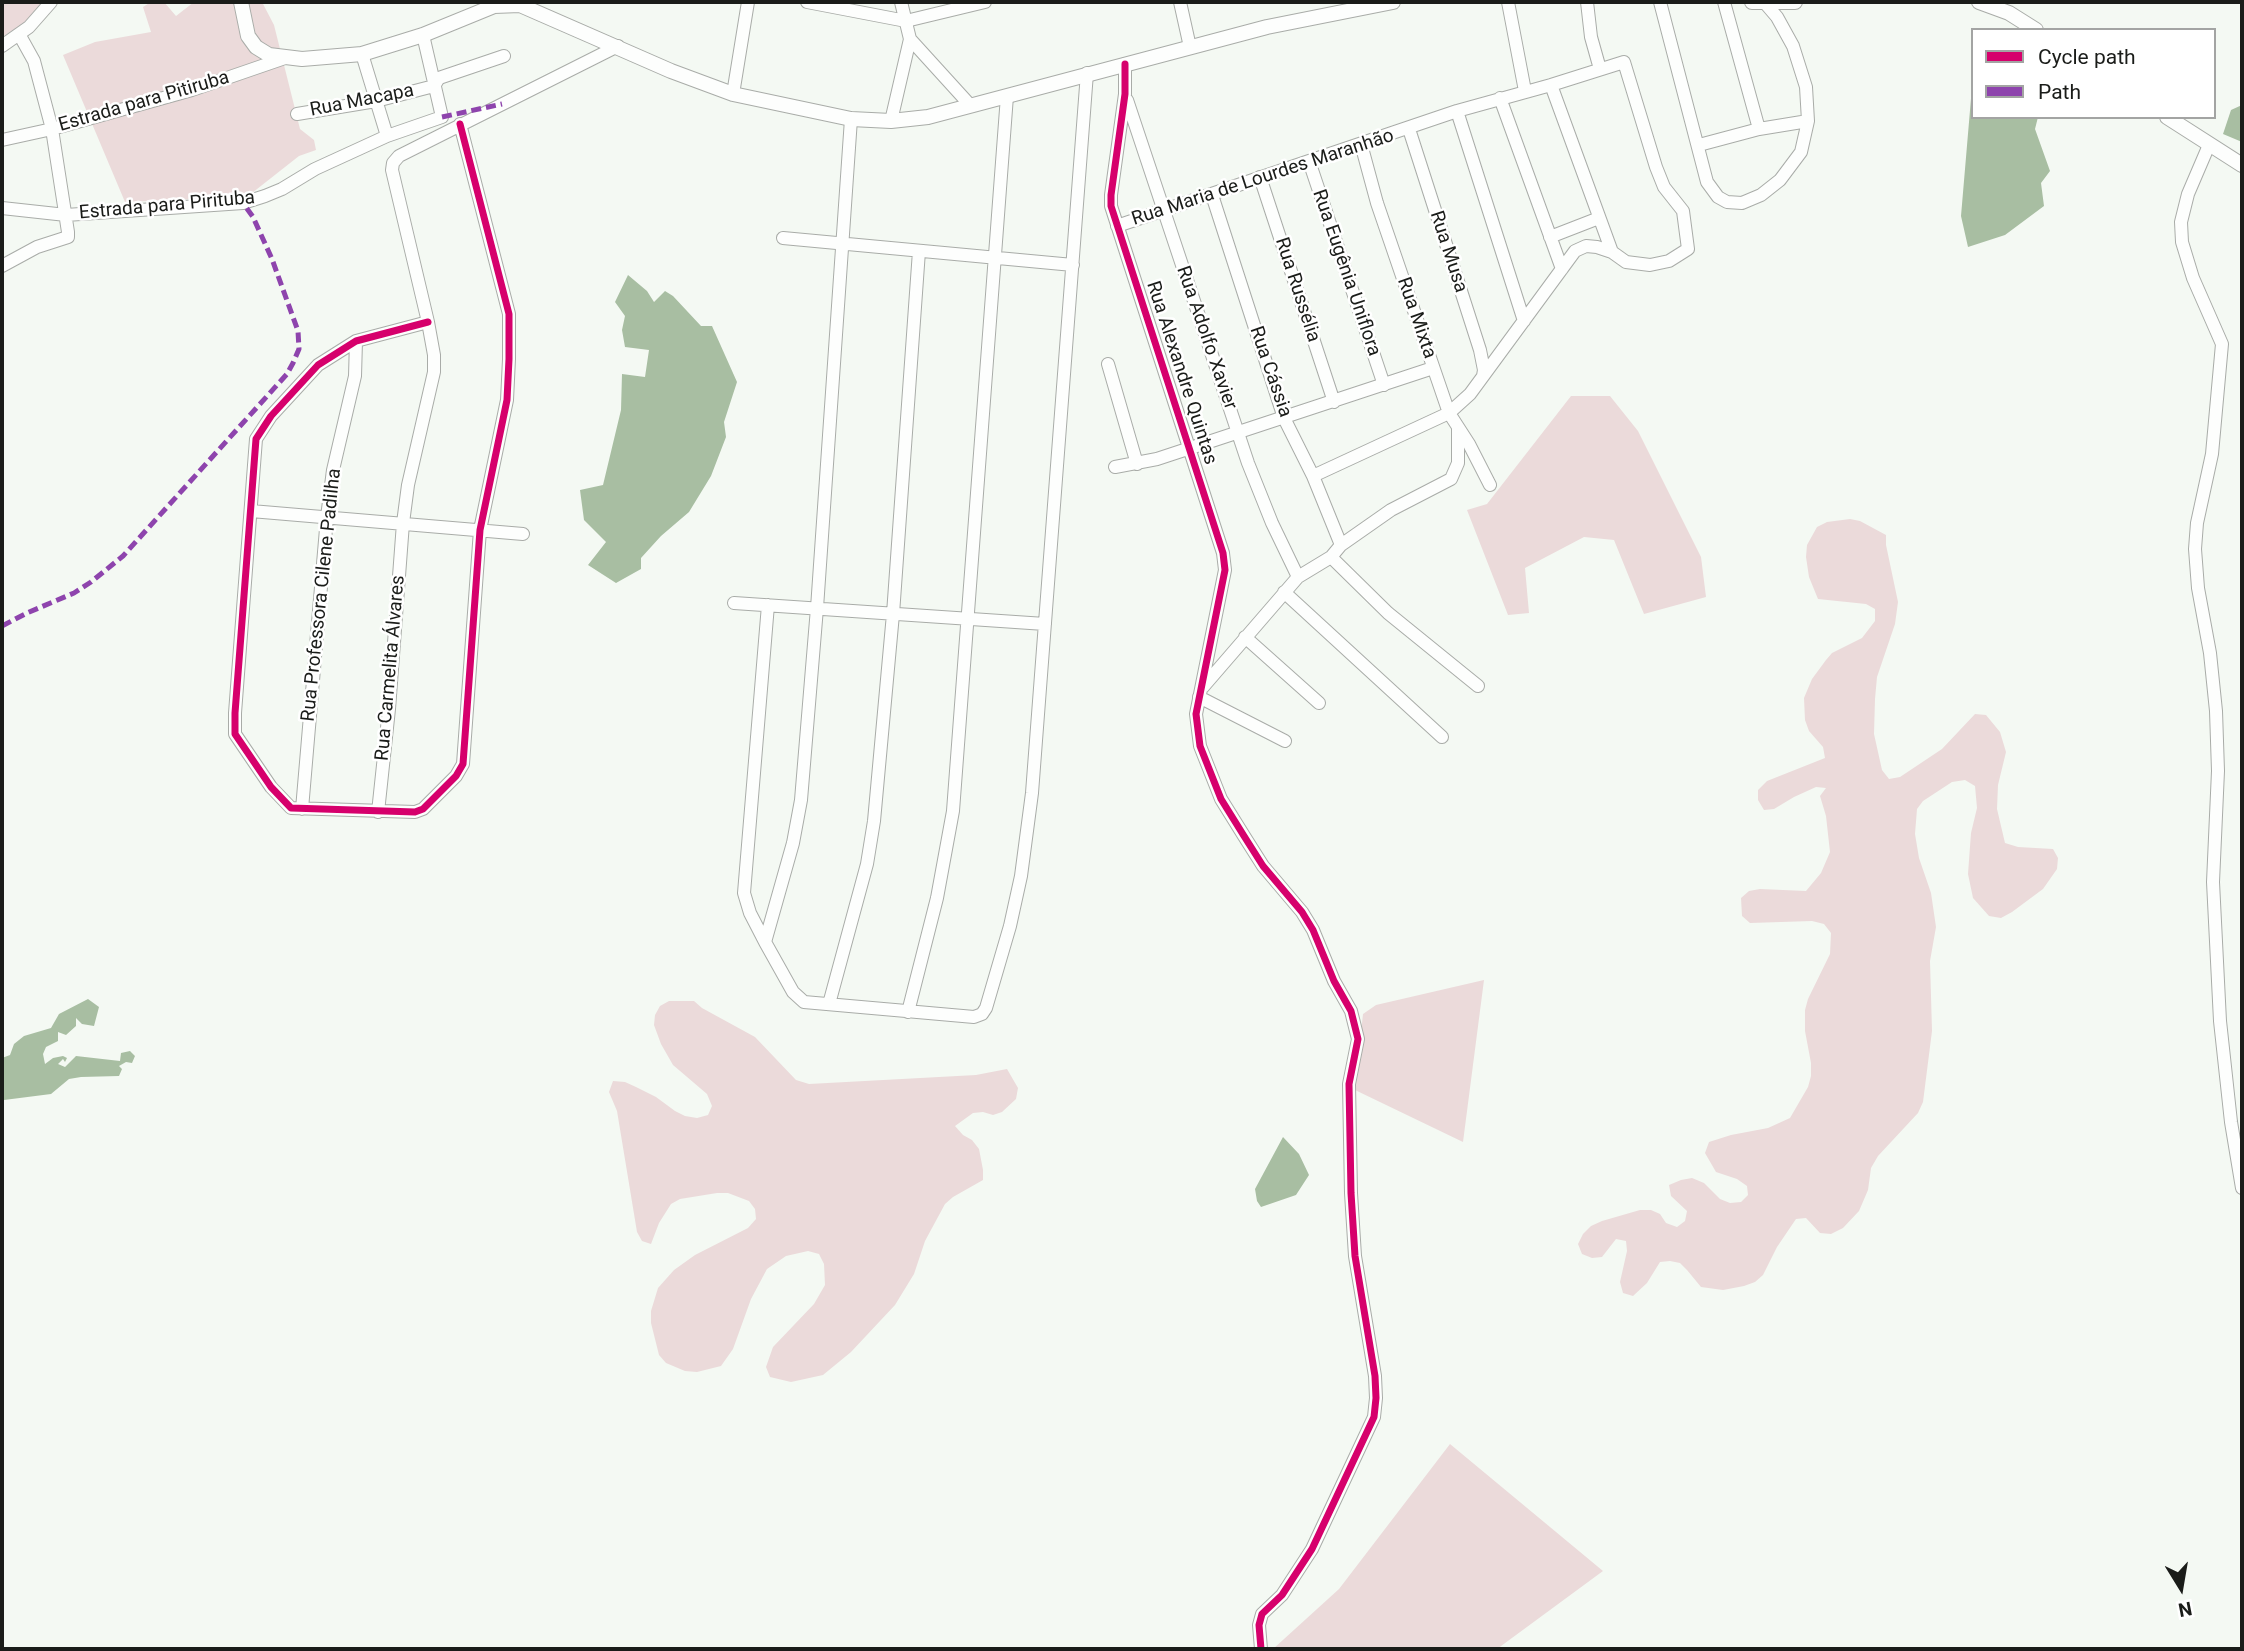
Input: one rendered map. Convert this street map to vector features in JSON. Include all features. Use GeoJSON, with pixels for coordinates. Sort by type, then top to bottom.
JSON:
{"type":"FeatureCollection","features":[{"type":"Feature","properties":{"kind":"main road"},"geometry":{"type":"LineString","coordinates":[[241,2],[248,36],[256,47],[268,55],[285,58],[362,54],[423,35],[473,12],[494,6],[520,5],[671,71],[733,94],[851,119],[891,121],[928,117],[1267,27],[1393,2]]}},
{"type":"Feature","properties":{"kind":"main road"},"geometry":{"type":"LineString","coordinates":[[1752,2],[1795,2]]}},
{"type":"Feature","properties":{"kind":"main road"},"geometry":{"type":"LineString","coordinates":[[1984,3],[2009,13],[2033,28]]}},
{"type":"Feature","properties":{"kind":"main road"},"geometry":{"type":"LineString","coordinates":[[2170,119],[2242,165]]}},
{"type":"Feature","properties":{"kind":"street"},"geometry":{"type":"LineString","coordinates":[[2,46],[45,11],[51,2]]}},
{"type":"Feature","properties":{"kind":"street"},"geometry":{"type":"LineString","coordinates":[[733,94],[748,2]]}},
{"type":"Feature","properties":{"kind":"street"},"geometry":{"type":"LineString","coordinates":[[807,2],[906,21],[985,2]]}},
{"type":"Feature","properties":{"kind":"street"},"geometry":{"type":"LineString","coordinates":[[891,121],[910,39],[901,2]]}},
{"type":"Feature","properties":{"kind":"street"},"geometry":{"type":"LineString","coordinates":[[1180,2],[1190,47]]}},
{"type":"Feature","properties":{"kind":"street"},"geometry":{"type":"LineString","coordinates":[[1508,2],[1525,91]]}},
{"type":"Feature","properties":{"kind":"street"},"geometry":{"type":"LineString","coordinates":[[1313,476],[1449,413],[1470,394],[1575,251],[1586,246],[1612,252],[1626,262],[1650,265],[1669,261],[1688,249],[1683,211],[1664,187],[1656,167],[1624,62],[1600,69],[1591,37],[1587,2]]}},
{"type":"Feature","properties":{"kind":"street"},"geometry":{"type":"LineString","coordinates":[[1660,2],[1707,182],[1713,192],[1727,202],[1742,203],[1761,195],[1789,169],[1801,152],[1808,121],[1806,87],[1793,46],[1765,2]]}},
{"type":"Feature","properties":{"kind":"street"},"geometry":{"type":"LineString","coordinates":[[1724,2],[1759,130]]}},
{"type":"Feature","properties":{"kind":"street"},"geometry":{"type":"LineString","coordinates":[[2,266],[37,247],[68,237],[52,129],[34,61],[19,34]]}},
{"type":"Feature","properties":{"kind":"street"},"geometry":{"type":"LineString","coordinates":[[423,35],[434,86]]}},
{"type":"Feature","properties":{"kind":"street"},"geometry":{"type":"LineString","coordinates":[[910,39],[970,105]]}},
{"type":"Feature","properties":{"kind":"street"},"geometry":{"type":"LineString","coordinates":[[428,322],[356,341],[318,365],[271,416],[256,439],[235,734],[271,787],[292,808],[408,813],[423,808],[456,776],[465,753],[480,530],[506,400],[509,314],[460,124],[618,46]]}},
{"type":"Feature","properties":{"kind":"street"},"geometry":{"type":"LineString","coordinates":[[362,54],[387,136]]}},
{"type":"Feature","properties":{"kind":"street","name":"Rua Macapa"},"geometry":{"type":"LineString","coordinates":[[297,114],[376,101],[434,86],[439,78],[504,56]]}},
{"type":"Feature","properties":{"kind":"street","name":"Estrada para Pitiruba"},"geometry":{"type":"LineString","coordinates":[[2,140],[192,90],[285,58]]}},
{"type":"Feature","properties":{"kind":"street","name":"Rua Alexandre Quintas"},"geometry":{"type":"LineString","coordinates":[[1125,64],[1125,94],[1111,206],[1223,553],[1225,570],[1225,582],[1199,693],[1196,732],[1217,790],[1263,866],[1302,912],[1313,930],[1334,981],[1352,1010],[1358,1039],[1349,1084],[1351,1193],[1355,1256],[1375,1376],[1374,1417],[1312,1549],[1282,1595],[1262,1614],[1259,1625],[1261,1649]]}},
{"type":"Feature","properties":{"kind":"street","name":"Rua Maria de Lourdes Maranhão"},"geometry":{"type":"LineString","coordinates":[[1117,226],[1457,111],[1600,69]]}},
{"type":"Feature","properties":{"kind":"street"},"geometry":{"type":"LineString","coordinates":[[768,605],[744,892],[750,913],[765,942],[796,997],[804,1002],[974,1017],[982,1014],[1010,926],[1021,876],[1032,793],[1087,73]]}},
{"type":"Feature","properties":{"kind":"street"},"geometry":{"type":"LineString","coordinates":[[1551,85],[1612,252]]}},
{"type":"Feature","properties":{"kind":"street","name":"Estrada para Pirituba"},"geometry":{"type":"LineString","coordinates":[[2,208],[65,215],[243,203],[282,189],[315,169],[387,136],[442,117],[434,86]]}},
{"type":"Feature","properties":{"kind":"street","name":"Rua Adolfo Xavier"},"geometry":{"type":"LineString","coordinates":[[1125,94],[1238,433],[1272,523],[1298,577]]}},
{"type":"Feature","properties":{"kind":"street"},"geometry":{"type":"LineString","coordinates":[[908,1012],[937,898],[953,811],[1007,96]]}},
{"type":"Feature","properties":{"kind":"street"},"geometry":{"type":"LineString","coordinates":[[1500,98],[1562,269]]}},
{"type":"Feature","properties":{"kind":"street"},"geometry":{"type":"LineString","coordinates":[[1457,111],[1524,321]]}},
{"type":"Feature","properties":{"kind":"street"},"geometry":{"type":"LineString","coordinates":[[765,942],[793,843],[801,800],[851,119]]}},
{"type":"Feature","properties":{"kind":"street"},"geometry":{"type":"LineString","coordinates":[[1699,145],[1808,121]]}},
{"type":"Feature","properties":{"kind":"street","name":"Rua Carmelita Álvares"},"geometry":{"type":"LineString","coordinates":[[378,812],[403,523],[408,485],[434,372],[428,322],[392,170],[393,163],[399,156],[460,124]]}},
{"type":"Feature","properties":{"kind":"street","name":"Rua Musa"},"geometry":{"type":"LineString","coordinates":[[1409,129],[1480,350],[1483,376]]}},
{"type":"Feature","properties":{"kind":"street","name":"Rua Mixta"},"geometry":{"type":"LineString","coordinates":[[1360,144],[1377,203],[1449,413],[1469,444],[1489,485]]}},
{"type":"Feature","properties":{"kind":"street"},"geometry":{"type":"LineString","coordinates":[[2209,145],[2188,194],[2181,222],[2182,242],[2193,278],[2222,344],[2212,454],[2197,523],[2195,550],[2216,711],[2218,771],[2213,882],[2220,1021],[2231,1122],[2242,1188]]}},
{"type":"Feature","properties":{"kind":"street","name":"Rua Eugênia Uniflora"},"geometry":{"type":"LineString","coordinates":[[1308,161],[1384,386]]}},
{"type":"Feature","properties":{"kind":"street","name":"Rua Russélia"},"geometry":{"type":"LineString","coordinates":[[1260,177],[1334,402]]}},
{"type":"Feature","properties":{"kind":"street","name":"Rua Cássia"},"geometry":{"type":"LineString","coordinates":[[1212,195],[1284,418],[1313,476],[1341,545]]}},
{"type":"Feature","properties":{"kind":"street"},"geometry":{"type":"LineString","coordinates":[[1550,237],[1599,218]]}},
{"type":"Feature","properties":{"kind":"street"},"geometry":{"type":"LineString","coordinates":[[783,238],[1073,265]]}},
{"type":"Feature","properties":{"kind":"street"},"geometry":{"type":"LineString","coordinates":[[829,1004],[867,864],[874,821],[893,614],[919,251]]}},
{"type":"Feature","properties":{"kind":"street","name":"Rua Professora Cilene Padilha"},"geometry":{"type":"LineString","coordinates":[[302,809],[327,517],[333,470],[355,376],[356,341]]}},
{"type":"Feature","properties":{"kind":"street"},"geometry":{"type":"LineString","coordinates":[[1108,364],[1137,464]]}},
{"type":"Feature","properties":{"kind":"street"},"geometry":{"type":"LineString","coordinates":[[1115,467],[1137,464],[1238,433],[1433,368]]}},
{"type":"Feature","properties":{"kind":"street"},"geometry":{"type":"LineString","coordinates":[[1285,741],[1199,693],[1298,577],[1331,557],[1341,545],[1391,510],[1451,479],[1458,463],[1458,428]]}},
{"type":"Feature","properties":{"kind":"street"},"geometry":{"type":"LineString","coordinates":[[251,511],[523,534]]}},
{"type":"Feature","properties":{"kind":"street"},"geometry":{"type":"LineString","coordinates":[[1331,557],[1388,613],[1478,686]]}},
{"type":"Feature","properties":{"kind":"street"},"geometry":{"type":"LineString","coordinates":[[1284,592],[1442,737]]}},
{"type":"Feature","properties":{"kind":"street"},"geometry":{"type":"LineString","coordinates":[[734,603],[1045,624]]}},
{"type":"Feature","properties":{"kind":"street"},"geometry":{"type":"LineString","coordinates":[[1245,637],[1319,703]]}},
{"type":"Feature","properties":{"kind":"shaded area"},"geometry":{"type":"Polygon","coordinates":[[[2,2],[42,2],[23,24],[2,37],[2,2]]]}},
{"type":"Feature","properties":{"kind":"shaded area"},"geometry":{"type":"Polygon","coordinates":[[[151,2],[164,2],[176,16],[194,2],[262,2],[274,25],[300,129],[314,140],[316,150],[299,156],[252,193],[217,198],[125,202],[63,55],[95,42],[151,32],[143,7],[151,2]]]}},
{"type":"Feature","properties":{"kind":"shaded area"},"geometry":{"type":"Polygon","coordinates":[[[1971,98],[1971,119],[2038,119],[2035,129],[2050,171],[2041,183],[2044,206],[2005,235],[1968,247],[1961,216],[1971,98]]]}},
{"type":"Feature","properties":{"kind":"shaded area"},"geometry":{"type":"Polygon","coordinates":[[[2242,105],[2242,142],[2223,134],[2231,110],[2242,105]]]}},
{"type":"Feature","properties":{"kind":"shaded area"},"geometry":{"type":"Polygon","coordinates":[[[628,275],[647,291],[654,302],[665,291],[701,326],[712,326],[737,382],[724,422],[726,437],[711,476],[689,512],[641,558],[641,569],[616,583],[588,565],[606,542],[584,520],[580,490],[603,485],[621,410],[622,374],[645,377],[649,350],[625,347],[622,330],[625,316],[615,302],[628,275]]]}},
{"type":"Feature","properties":{"kind":"shaded area"},"geometry":{"type":"Polygon","coordinates":[[[1571,396],[1610,396],[1638,431],[1701,557],[1706,597],[1644,614],[1614,540],[1584,537],[1525,568],[1529,613],[1508,615],[1467,510],[1487,504],[1571,396]]]}},
{"type":"Feature","properties":{"kind":"shaded area"},"geometry":{"type":"Polygon","coordinates":[[[1850,519],[1860,521],[1886,535],[1898,602],[1895,624],[1877,677],[1874,734],[1882,770],[1889,779],[1900,777],[1942,749],[1975,714],[1986,715],[2000,732],[2006,752],[1998,785],[1997,809],[2005,843],[2018,847],[2053,849],[2058,858],[2057,869],[2043,889],[2012,912],[2001,918],[1989,916],[1973,898],[1968,874],[1971,833],[1977,808],[1975,786],[1965,780],[1952,782],[1923,801],[1917,809],[1915,834],[1919,858],[1931,893],[1936,927],[1930,961],[1932,1031],[1923,1102],[1918,1113],[1878,1156],[1871,1168],[1868,1190],[1859,1211],[1843,1228],[1831,1234],[1820,1233],[1806,1218],[1796,1219],[1777,1247],[1763,1275],[1744,1286],[1723,1290],[1701,1287],[1680,1263],[1670,1261],[1660,1262],[1647,1283],[1633,1296],[1623,1293],[1620,1282],[1627,1251],[1626,1241],[1616,1239],[1602,1257],[1592,1258],[1582,1254],[1578,1244],[1583,1234],[1602,1221],[1640,1210],[1651,1210],[1660,1214],[1666,1223],[1677,1227],[1685,1221],[1687,1211],[1671,1196],[1669,1185],[1681,1180],[1692,1178],[1704,1183],[1720,1199],[1730,1203],[1741,1202],[1748,1195],[1747,1186],[1737,1179],[1716,1172],[1705,1153],[1709,1142],[1768,1128],[1790,1118],[1808,1087],[1811,1063],[1805,1031],[1805,1010],[1830,954],[1831,933],[1824,924],[1812,921],[1750,923],[1742,916],[1741,898],[1749,891],[1760,889],[1806,891],[1821,873],[1830,852],[1826,816],[1820,796],[1826,788],[1816,787],[1774,809],[1764,810],[1758,800],[1758,790],[1767,781],[1825,758],[1823,747],[1809,731],[1805,720],[1804,698],[1812,679],[1832,653],[1862,638],[1875,621],[1875,609],[1866,604],[1818,599],[1809,577],[1807,545],[1817,527],[1827,522],[1850,519]]]}},
{"type":"Feature","properties":{"kind":"shaded area"},"geometry":{"type":"Polygon","coordinates":[[[1484,980],[1463,1142],[1355,1090],[1363,1014],[1376,1005],[1484,980]]]}},
{"type":"Feature","properties":{"kind":"shaded area"},"geometry":{"type":"Polygon","coordinates":[[[88,999],[99,1007],[94,1026],[82,1024],[76,1018],[76,1026],[66,1035],[58,1032],[58,1041],[46,1047],[43,1054],[45,1064],[53,1058],[63,1056],[67,1058],[65,1062],[63,1059],[58,1064],[65,1067],[76,1056],[120,1061],[121,1053],[130,1051],[135,1056],[132,1063],[126,1062],[119,1066],[122,1069],[119,1076],[69,1079],[51,1094],[4,1100],[2,1058],[10,1055],[14,1044],[24,1036],[51,1028],[59,1014],[88,999]]]}},
{"type":"Feature","properties":{"kind":"shaded area"},"geometry":{"type":"Polygon","coordinates":[[[669,1001],[694,1001],[755,1037],[796,1080],[809,1084],[976,1075],[1007,1069],[1018,1088],[1016,1099],[1002,1112],[993,1115],[973,1113],[955,1126],[979,1149],[983,1180],[945,1204],[925,1241],[914,1274],[895,1305],[851,1352],[823,1375],[791,1382],[770,1377],[766,1367],[773,1347],[814,1304],[825,1285],[824,1264],[819,1254],[808,1251],[786,1256],[767,1269],[751,1299],[733,1349],[721,1366],[697,1372],[685,1371],[666,1363],[659,1355],[651,1323],[651,1311],[658,1288],[674,1270],[695,1255],[748,1228],[756,1219],[755,1209],[749,1201],[728,1193],[717,1193],[680,1199],[671,1204],[659,1223],[651,1244],[642,1241],[637,1232],[617,1111],[609,1092],[613,1081],[636,1087],[685,1116],[697,1118],[708,1115],[712,1106],[707,1094],[673,1065],[661,1044],[654,1025],[655,1015],[660,1006],[669,1001]]]}},
{"type":"Feature","properties":{"kind":"shaded area"},"geometry":{"type":"Polygon","coordinates":[[[1283,1137],[1299,1154],[1309,1175],[1296,1195],[1261,1207],[1255,1189],[1283,1137]]]}},
{"type":"Feature","properties":{"kind":"shaded area"},"geometry":{"type":"Polygon","coordinates":[[[1450,1444],[1603,1571],[1497,1649],[1273,1649],[1339,1589],[1450,1444]]]}},
{"type":"Feature","properties":{"kind":"marked path"},"geometry":{"type":"LineString","coordinates":[[442,117],[502,104]]}},
{"type":"Feature","properties":{"kind":"marked path"},"geometry":{"type":"LineString","coordinates":[[2,626],[74,593],[123,556],[287,374],[299,349],[298,331],[272,259],[253,217],[243,203]]}},
{"type":"Feature","properties":{"kind":"cycle path"},"geometry":{"type":"LineString","coordinates":[[1125,64],[1125,94],[1111,206],[1223,553],[1225,570],[1196,714],[1200,746],[1221,799],[1263,866],[1302,912],[1313,930],[1334,981],[1351,1011],[1358,1039],[1349,1084],[1351,1193],[1355,1256],[1375,1376],[1374,1417],[1312,1549],[1282,1595],[1262,1614],[1259,1625],[1261,1649]]}},
{"type":"Feature","properties":{"kind":"cycle path"},"geometry":{"type":"LineString","coordinates":[[428,322],[356,341],[318,365],[271,416],[256,439],[235,734],[271,787],[291,808],[415,812],[423,809],[456,776],[463,764],[480,530],[507,400],[509,314],[460,124]]}}]}
